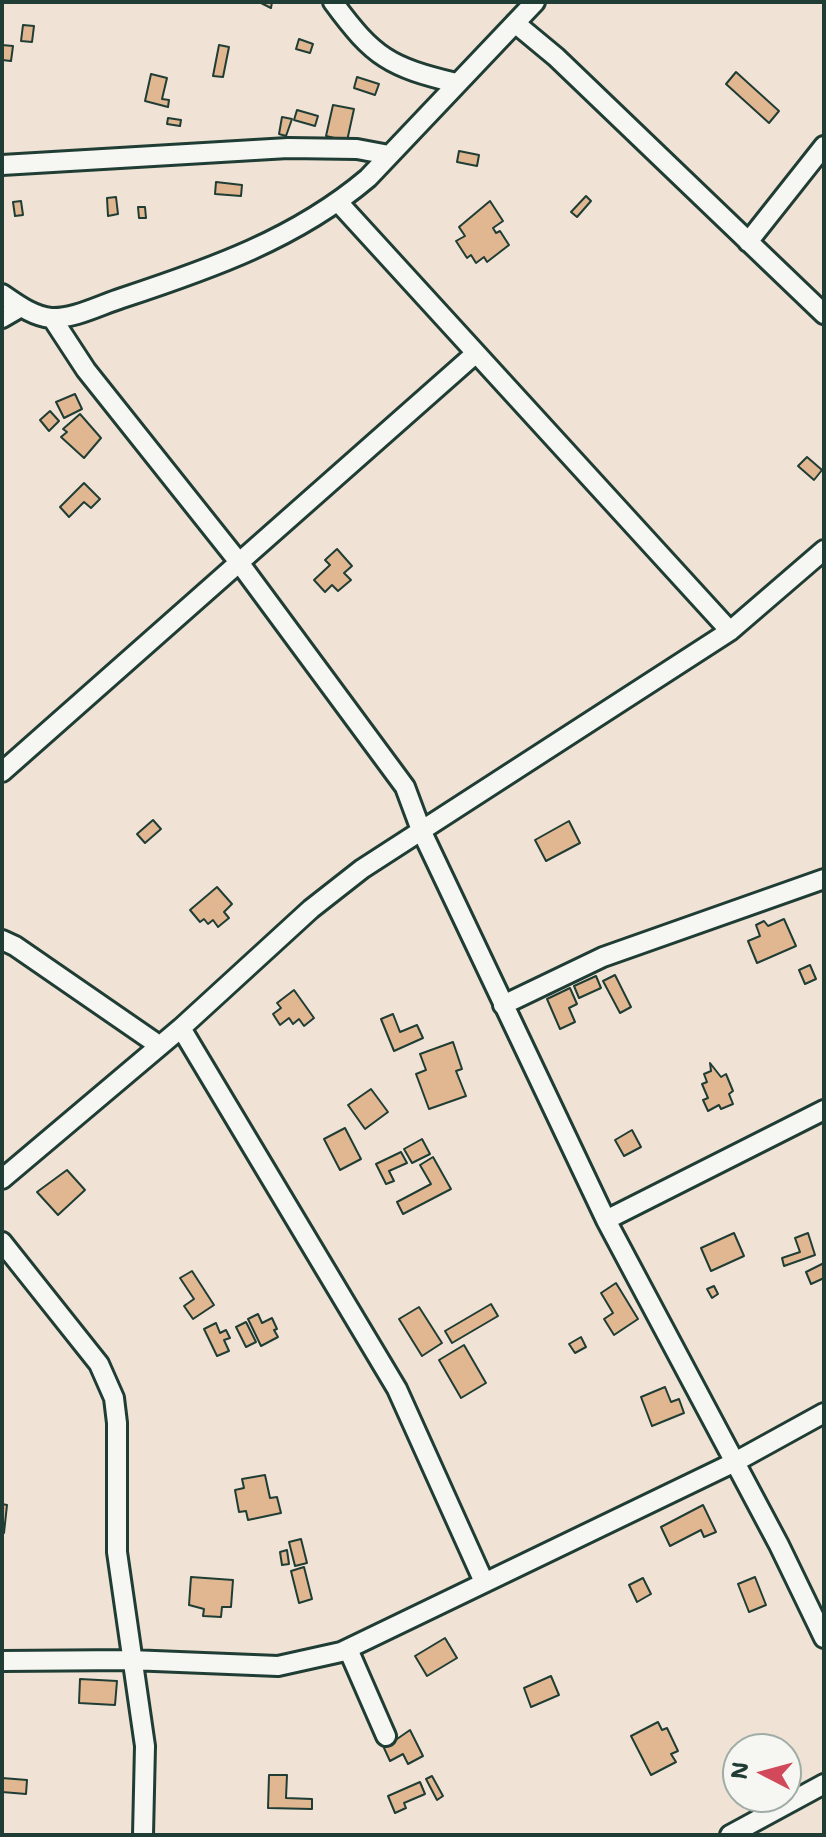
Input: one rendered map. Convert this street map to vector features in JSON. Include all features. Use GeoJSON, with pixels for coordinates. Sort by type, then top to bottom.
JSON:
{"type":"FeatureCollection","features":[{"type":"Feature","properties":{"kind":"street"},"geometry":{"type":"LineString","coordinates":[[333,2],[362,39],[392,64],[456,83]]}},
{"type":"Feature","properties":{"kind":"street"},"geometry":{"type":"LineString","coordinates":[[2,294],[21,307],[52,318],[68,316],[216,267],[264,246],[339,203],[389,155],[530,4]]}},
{"type":"Feature","properties":{"kind":"street"},"geometry":{"type":"LineString","coordinates":[[515,23],[556,57],[824,314]]}},
{"type":"Feature","properties":{"kind":"street"},"geometry":{"type":"LineString","coordinates":[[748,242],[824,146]]}},
{"type":"Feature","properties":{"kind":"street"},"geometry":{"type":"LineString","coordinates":[[2,165],[288,148],[357,149],[389,155]]}},
{"type":"Feature","properties":{"kind":"street"},"geometry":{"type":"LineString","coordinates":[[339,203],[730,631]]}},
{"type":"Feature","properties":{"kind":"street"},"geometry":{"type":"LineString","coordinates":[[2,318],[21,307]]}},
{"type":"Feature","properties":{"kind":"street"},"geometry":{"type":"LineString","coordinates":[[52,318],[86,370],[238,561],[405,787],[421,830],[606,1220],[735,1462],[824,1638]]}},
{"type":"Feature","properties":{"kind":"street"},"geometry":{"type":"LineString","coordinates":[[2,772],[475,354]]}},
{"type":"Feature","properties":{"kind":"street"},"geometry":{"type":"LineString","coordinates":[[2,1179],[181,1028],[311,909],[421,830],[730,631],[824,550]]}},
{"type":"Feature","properties":{"kind":"street"},"geometry":{"type":"LineString","coordinates":[[503,1005],[603,957],[824,879]]}},
{"type":"Feature","properties":{"kind":"street"},"geometry":{"type":"LineString","coordinates":[[2,940],[160,1046]]}},
{"type":"Feature","properties":{"kind":"street"},"geometry":{"type":"LineString","coordinates":[[181,1028],[397,1389],[484,1582]]}},
{"type":"Feature","properties":{"kind":"street"},"geometry":{"type":"LineString","coordinates":[[606,1220],[824,1110]]}},
{"type":"Feature","properties":{"kind":"street"},"geometry":{"type":"LineString","coordinates":[[2,1242],[71,1324],[110,1384],[117,1423],[117,1552],[130,1660],[145,1746],[143,1835]]}},
{"type":"Feature","properties":{"kind":"street"},"geometry":{"type":"LineString","coordinates":[[2,1661],[130,1660],[278,1666],[302,1663],[348,1649],[735,1462],[824,1413]]}},
{"type":"Feature","properties":{"kind":"street"},"geometry":{"type":"LineString","coordinates":[[348,1649],[386,1736]]}},
{"type":"Feature","properties":{"kind":"street"},"geometry":{"type":"LineString","coordinates":[[730,1835],[824,1784]]}},
{"type":"Feature","properties":{"kind":"building"},"geometry":{"type":"Polygon","coordinates":[[[23,25],[34,26],[32,42],[21,41],[23,25]]]}},
{"type":"Feature","properties":{"kind":"building"},"geometry":{"type":"Polygon","coordinates":[[[299,39],[313,44],[310,53],[296,49],[299,39]]]}},
{"type":"Feature","properties":{"kind":"building"},"geometry":{"type":"Polygon","coordinates":[[[2,45],[13,46],[11,61],[2,60],[2,45]]]}},
{"type":"Feature","properties":{"kind":"building"},"geometry":{"type":"Polygon","coordinates":[[[219,45],[229,47],[223,77],[213,76],[219,45]]]}},
{"type":"Feature","properties":{"kind":"building"},"geometry":{"type":"Polygon","coordinates":[[[736,72],[779,111],[769,123],[726,84],[736,72]]]}},
{"type":"Feature","properties":{"kind":"building"},"geometry":{"type":"Polygon","coordinates":[[[151,74],[167,78],[162,99],[169,100],[168,107],[145,101],[151,74]]]}},
{"type":"Feature","properties":{"kind":"building"},"geometry":{"type":"Polygon","coordinates":[[[357,77],[379,84],[375,95],[354,88],[357,77]]]}},
{"type":"Feature","properties":{"kind":"building"},"geometry":{"type":"Polygon","coordinates":[[[333,105],[354,109],[347,141],[326,136],[333,105]]]}},
{"type":"Feature","properties":{"kind":"building"},"geometry":{"type":"Polygon","coordinates":[[[297,110],[318,116],[315,126],[294,120],[297,110]]]}},
{"type":"Feature","properties":{"kind":"building"},"geometry":{"type":"Polygon","coordinates":[[[282,117],[292,119],[286,136],[279,134],[282,117]]]}},
{"type":"Feature","properties":{"kind":"building"},"geometry":{"type":"Polygon","coordinates":[[[168,118],[181,120],[180,126],[167,124],[168,118]]]}},
{"type":"Feature","properties":{"kind":"building"},"geometry":{"type":"Polygon","coordinates":[[[459,151],[479,155],[477,166],[457,162],[459,151]]]}},
{"type":"Feature","properties":{"kind":"building"},"geometry":{"type":"Polygon","coordinates":[[[216,182],[242,185],[241,196],[215,194],[216,182]]]}},
{"type":"Feature","properties":{"kind":"building"},"geometry":{"type":"Polygon","coordinates":[[[586,196],[591,201],[577,217],[571,212],[586,196]]]}},
{"type":"Feature","properties":{"kind":"building"},"geometry":{"type":"Polygon","coordinates":[[[116,197],[118,214],[108,216],[107,198],[116,197]]]}},
{"type":"Feature","properties":{"kind":"building"},"geometry":{"type":"Polygon","coordinates":[[[21,201],[23,215],[15,216],[13,202],[21,201]]]}},
{"type":"Feature","properties":{"kind":"building"},"geometry":{"type":"Polygon","coordinates":[[[490,201],[503,221],[493,228],[496,233],[500,231],[509,245],[487,262],[484,257],[476,263],[471,255],[467,258],[456,241],[465,236],[459,227],[490,201]]]}},
{"type":"Feature","properties":{"kind":"building"},"geometry":{"type":"Polygon","coordinates":[[[138,207],[145,207],[146,218],[139,218],[138,207]]]}},
{"type":"Feature","properties":{"kind":"building"},"geometry":{"type":"Polygon","coordinates":[[[75,394],[82,409],[64,418],[56,402],[75,394]]]}},
{"type":"Feature","properties":{"kind":"building"},"geometry":{"type":"Polygon","coordinates":[[[50,411],[59,421],[49,431],[40,420],[50,411]]]}},
{"type":"Feature","properties":{"kind":"building"},"geometry":{"type":"Polygon","coordinates":[[[80,414],[101,438],[84,458],[61,437],[67,432],[63,429],[80,414]]]}},
{"type":"Feature","properties":{"kind":"building"},"geometry":{"type":"Polygon","coordinates":[[[807,457],[822,470],[814,480],[798,466],[807,457]]]}},
{"type":"Feature","properties":{"kind":"building"},"geometry":{"type":"Polygon","coordinates":[[[84,483],[100,499],[91,508],[84,502],[69,517],[60,507],[84,483]]]}},
{"type":"Feature","properties":{"kind":"building"},"geometry":{"type":"Polygon","coordinates":[[[337,549],[352,566],[344,573],[351,580],[338,591],[332,585],[325,592],[314,580],[330,565],[325,560],[337,549]]]}},
{"type":"Feature","properties":{"kind":"building"},"geometry":{"type":"Polygon","coordinates":[[[153,820],[161,829],[145,843],[137,834],[153,820]]]}},
{"type":"Feature","properties":{"kind":"building"},"geometry":{"type":"Polygon","coordinates":[[[569,821],[580,843],[546,861],[535,840],[569,821]]]}},
{"type":"Feature","properties":{"kind":"building"},"geometry":{"type":"Polygon","coordinates":[[[217,887],[232,904],[224,912],[229,918],[218,927],[213,920],[208,924],[204,919],[200,922],[190,910],[217,887]]]}},
{"type":"Feature","properties":{"kind":"building"},"geometry":{"type":"Polygon","coordinates":[[[784,919],[796,946],[757,963],[748,941],[760,936],[756,925],[764,921],[768,926],[784,919]]]}},
{"type":"Feature","properties":{"kind":"building"},"geometry":{"type":"Polygon","coordinates":[[[810,965],[816,979],[805,984],[799,970],[810,965]]]}},
{"type":"Feature","properties":{"kind":"building"},"geometry":{"type":"Polygon","coordinates":[[[615,975],[631,1007],[620,1013],[603,981],[615,975]]]}},
{"type":"Feature","properties":{"kind":"building"},"geometry":{"type":"Polygon","coordinates":[[[596,976],[601,988],[579,998],[574,986],[596,976]]]}},
{"type":"Feature","properties":{"kind":"building"},"geometry":{"type":"Polygon","coordinates":[[[570,988],[577,1004],[569,1008],[575,1022],[560,1029],[547,999],[570,988]]]}},
{"type":"Feature","properties":{"kind":"building"},"geometry":{"type":"Polygon","coordinates":[[[294,990],[314,1018],[304,1026],[299,1019],[293,1024],[289,1018],[280,1025],[273,1014],[281,1008],[277,1003],[294,990]]]}},
{"type":"Feature","properties":{"kind":"building"},"geometry":{"type":"Polygon","coordinates":[[[393,1014],[400,1032],[417,1025],[423,1038],[394,1051],[381,1019],[393,1014]]]}},
{"type":"Feature","properties":{"kind":"building"},"geometry":{"type":"Polygon","coordinates":[[[453,1042],[462,1069],[456,1071],[466,1096],[429,1109],[416,1074],[426,1070],[420,1054],[453,1042]]]}},
{"type":"Feature","properties":{"kind":"building"},"geometry":{"type":"Polygon","coordinates":[[[710,1063],[721,1077],[726,1074],[733,1091],[729,1094],[733,1104],[721,1109],[719,1105],[708,1111],[703,1100],[708,1098],[702,1084],[707,1082],[704,1074],[711,1071],[710,1063]]]}},
{"type":"Feature","properties":{"kind":"building"},"geometry":{"type":"Polygon","coordinates":[[[371,1089],[388,1112],[365,1129],[348,1105],[371,1089]]]}},
{"type":"Feature","properties":{"kind":"building"},"geometry":{"type":"Polygon","coordinates":[[[345,1128],[361,1159],[340,1170],[324,1139],[345,1128]]]}},
{"type":"Feature","properties":{"kind":"building"},"geometry":{"type":"Polygon","coordinates":[[[632,1130],[641,1147],[624,1156],[615,1140],[632,1130]]]}},
{"type":"Feature","properties":{"kind":"building"},"geometry":{"type":"Polygon","coordinates":[[[422,1139],[430,1154],[412,1163],[404,1149],[422,1139]]]}},
{"type":"Feature","properties":{"kind":"building"},"geometry":{"type":"Polygon","coordinates":[[[401,1152],[407,1163],[389,1171],[394,1181],[386,1184],[376,1164],[401,1152]]]}},
{"type":"Feature","properties":{"kind":"building"},"geometry":{"type":"Polygon","coordinates":[[[433,1157],[451,1189],[403,1214],[397,1202],[431,1184],[420,1165],[433,1157]]]}},
{"type":"Feature","properties":{"kind":"building"},"geometry":{"type":"Polygon","coordinates":[[[67,1170],[85,1190],[58,1215],[37,1192],[67,1170]]]}},
{"type":"Feature","properties":{"kind":"building"},"geometry":{"type":"Polygon","coordinates":[[[734,1233],[744,1256],[711,1271],[701,1248],[734,1233]]]}},
{"type":"Feature","properties":{"kind":"building"},"geometry":{"type":"Polygon","coordinates":[[[808,1233],[815,1255],[784,1266],[782,1258],[800,1252],[795,1238],[808,1233]]]}},
{"type":"Feature","properties":{"kind":"building"},"geometry":{"type":"Polygon","coordinates":[[[824,1263],[824,1278],[811,1284],[806,1272],[824,1263]]]}},
{"type":"Feature","properties":{"kind":"building"},"geometry":{"type":"Polygon","coordinates":[[[192,1271],[214,1305],[193,1319],[184,1306],[194,1299],[180,1278],[192,1271]]]}},
{"type":"Feature","properties":{"kind":"building"},"geometry":{"type":"Polygon","coordinates":[[[616,1283],[638,1319],[614,1335],[604,1319],[613,1313],[601,1293],[616,1283]]]}},
{"type":"Feature","properties":{"kind":"building"},"geometry":{"type":"Polygon","coordinates":[[[714,1286],[718,1294],[712,1298],[707,1289],[714,1286]]]}},
{"type":"Feature","properties":{"kind":"building"},"geometry":{"type":"Polygon","coordinates":[[[491,1304],[498,1316],[452,1343],[445,1331],[491,1304]]]}},
{"type":"Feature","properties":{"kind":"building"},"geometry":{"type":"Polygon","coordinates":[[[419,1307],[442,1343],[422,1356],[399,1319],[419,1307]]]}},
{"type":"Feature","properties":{"kind":"building"},"geometry":{"type":"Polygon","coordinates":[[[258,1314],[262,1323],[272,1318],[278,1337],[261,1346],[248,1319],[258,1314]]]}},
{"type":"Feature","properties":{"kind":"building"},"geometry":{"type":"Polygon","coordinates":[[[246,1322],[256,1342],[246,1347],[236,1327],[246,1322]]]}},
{"type":"Feature","properties":{"kind":"building"},"geometry":{"type":"Polygon","coordinates":[[[216,1323],[220,1333],[226,1330],[230,1338],[224,1340],[229,1351],[217,1356],[204,1329],[216,1323]]]}},
{"type":"Feature","properties":{"kind":"building"},"geometry":{"type":"Polygon","coordinates":[[[581,1337],[586,1347],[575,1353],[569,1344],[581,1337]]]}},
{"type":"Feature","properties":{"kind":"building"},"geometry":{"type":"Polygon","coordinates":[[[464,1345],[486,1383],[461,1398],[439,1360],[464,1345]]]}},
{"type":"Feature","properties":{"kind":"building"},"geometry":{"type":"Polygon","coordinates":[[[665,1387],[671,1402],[679,1399],[684,1413],[652,1426],[641,1397],[665,1387]]]}},
{"type":"Feature","properties":{"kind":"building"},"geometry":{"type":"Polygon","coordinates":[[[265,1475],[270,1498],[277,1497],[281,1513],[248,1520],[246,1511],[239,1512],[235,1490],[244,1488],[242,1479],[265,1475]]]}},
{"type":"Feature","properties":{"kind":"building"},"geometry":{"type":"Polygon","coordinates":[[[2,1504],[7,1505],[4,1533],[2,1533],[2,1504]]]}},
{"type":"Feature","properties":{"kind":"building"},"geometry":{"type":"Polygon","coordinates":[[[703,1505],[716,1532],[704,1537],[701,1530],[670,1546],[661,1527],[703,1505]]]}},
{"type":"Feature","properties":{"kind":"building"},"geometry":{"type":"Polygon","coordinates":[[[301,1539],[307,1563],[295,1566],[289,1542],[301,1539]]]}},
{"type":"Feature","properties":{"kind":"building"},"geometry":{"type":"Polygon","coordinates":[[[287,1550],[289,1564],[282,1565],[280,1552],[287,1550]]]}},
{"type":"Feature","properties":{"kind":"building"},"geometry":{"type":"Polygon","coordinates":[[[304,1567],[312,1599],[299,1603],[291,1571],[304,1567]]]}},
{"type":"Feature","properties":{"kind":"building"},"geometry":{"type":"Polygon","coordinates":[[[191,1577],[233,1580],[231,1607],[222,1607],[221,1617],[203,1616],[204,1609],[189,1605],[191,1577]]]}},
{"type":"Feature","properties":{"kind":"building"},"geometry":{"type":"Polygon","coordinates":[[[755,1577],[766,1605],[749,1612],[738,1584],[755,1577]]]}},
{"type":"Feature","properties":{"kind":"building"},"geometry":{"type":"Polygon","coordinates":[[[643,1578],[651,1594],[637,1602],[629,1585],[643,1578]]]}},
{"type":"Feature","properties":{"kind":"building"},"geometry":{"type":"Polygon","coordinates":[[[445,1638],[457,1658],[427,1676],[415,1656],[445,1638]]]}},
{"type":"Feature","properties":{"kind":"building"},"geometry":{"type":"Polygon","coordinates":[[[551,1676],[559,1695],[531,1707],[524,1688],[551,1676]]]}},
{"type":"Feature","properties":{"kind":"building"},"geometry":{"type":"Polygon","coordinates":[[[80,1679],[117,1681],[115,1705],[79,1703],[80,1679]]]}},
{"type":"Feature","properties":{"kind":"building"},"geometry":{"type":"Polygon","coordinates":[[[658,1722],[662,1730],[667,1728],[678,1751],[671,1754],[676,1762],[651,1775],[631,1736],[658,1722]]]}},
{"type":"Feature","properties":{"kind":"building"},"geometry":{"type":"Polygon","coordinates":[[[410,1730],[423,1756],[408,1764],[403,1754],[390,1761],[384,1748],[410,1730]]]}},
{"type":"Feature","properties":{"kind":"building"},"geometry":{"type":"Polygon","coordinates":[[[269,1775],[287,1775],[286,1798],[312,1799],[312,1809],[268,1808],[269,1775]]]}},
{"type":"Feature","properties":{"kind":"building"},"geometry":{"type":"Polygon","coordinates":[[[432,1776],[443,1796],[437,1800],[426,1779],[432,1776]]]}},
{"type":"Feature","properties":{"kind":"building"},"geometry":{"type":"Polygon","coordinates":[[[2,1778],[27,1780],[26,1794],[2,1792],[2,1778]]]}},
{"type":"Feature","properties":{"kind":"building"},"geometry":{"type":"Polygon","coordinates":[[[420,1782],[425,1794],[404,1803],[406,1808],[395,1813],[388,1796],[420,1782]]]}}]}
